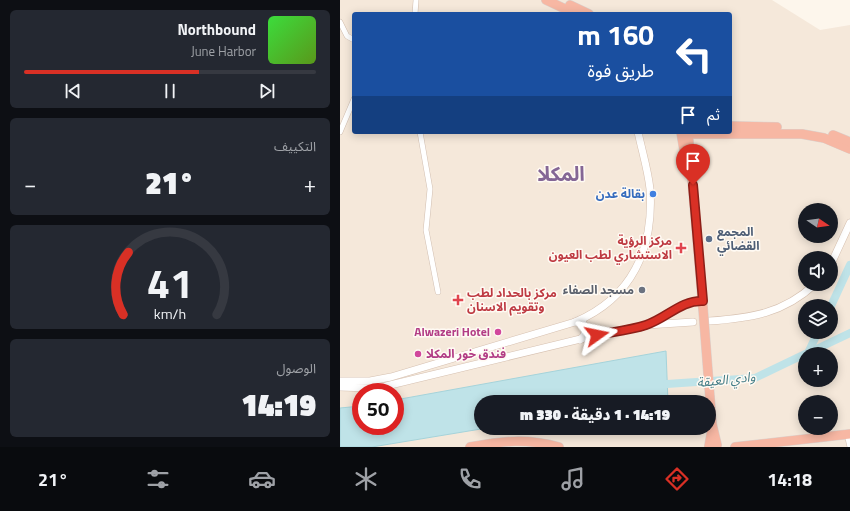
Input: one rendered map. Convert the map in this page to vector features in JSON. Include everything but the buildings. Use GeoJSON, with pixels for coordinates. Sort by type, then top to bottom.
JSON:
{"type":"FeatureCollection","features":[{"type":"Feature","properties":{"kind":"highway"},"geometry":{"type":"LineString","coordinates":[[546,0],[572,12]]}},
{"type":"Feature","properties":{"kind":"highway"},"geometry":{"type":"LineString","coordinates":[[559,0],[585,12]]}},
{"type":"Feature","properties":{"kind":"highway"},"geometry":{"type":"LineString","coordinates":[[732,126],[806,128],[827,133],[850,142]]}},
{"type":"Feature","properties":{"kind":"highway"},"geometry":{"type":"LineString","coordinates":[[732,133],[802,134],[824,138],[850,149]]}},
{"type":"Feature","properties":{"kind":"highway"},"geometry":{"type":"LineString","coordinates":[[685,134],[691,157],[712,427],[716,446]]}},
{"type":"Feature","properties":{"kind":"highway"},"geometry":{"type":"LineString","coordinates":[[685,134],[702,303]]}},
{"type":"Feature","properties":{"kind":"highway"},"geometry":{"type":"LineString","coordinates":[[691,157],[692,147],[698,140],[711,134]]}},
{"type":"Feature","properties":{"kind":"highway"},"geometry":{"type":"LineString","coordinates":[[735,447],[848,434]]}},
{"type":"Feature","properties":{"kind":"highway"},"geometry":{"type":"LineString","coordinates":[[775,447],[831,440],[835,436]]}},
{"type":"Feature","properties":{"kind":"highway"},"geometry":{"type":"LineString","coordinates":[[470,447],[506,440],[542,443],[559,447]]}},
{"type":"Feature","properties":{"kind":"main road"},"geometry":{"type":"LineString","coordinates":[[340,380],[370,381],[391,377],[575,322],[593,314],[614,298],[634,274],[646,244],[650,215],[650,187],[638,134]]}},
{"type":"Feature","properties":{"kind":"main road"},"geometry":{"type":"LineString","coordinates":[[837,251],[850,223]]}},
{"type":"Feature","properties":{"kind":"main road"},"geometry":{"type":"LineString","coordinates":[[709,321],[743,318],[774,311],[807,291]]}},
{"type":"Feature","properties":{"kind":"main road"},"geometry":{"type":"LineString","coordinates":[[593,314],[588,326],[591,332],[597,335]]}},
{"type":"Feature","properties":{"kind":"main road"},"geometry":{"type":"LineString","coordinates":[[575,322],[583,323],[586,329],[585,335],[580,340]]}},
{"type":"Feature","properties":{"kind":"main road"},"geometry":{"type":"LineString","coordinates":[[340,387],[369,388],[386,386],[597,335],[647,325],[693,322]]}},
{"type":"Feature","properties":{"kind":"street"},"geometry":{"type":"LineString","coordinates":[[415,12],[416,0]]}},
{"type":"Feature","properties":{"kind":"street"},"geometry":{"type":"LineString","coordinates":[[340,22],[347,36],[352,39]]}},
{"type":"Feature","properties":{"kind":"street"},"geometry":{"type":"LineString","coordinates":[[340,132],[352,104]]}},
{"type":"Feature","properties":{"kind":"street"},"geometry":{"type":"LineString","coordinates":[[420,134],[430,189],[426,230],[438,292]]}},
{"type":"Feature","properties":{"kind":"street"},"geometry":{"type":"LineString","coordinates":[[647,325],[686,303],[702,303]]}},
{"type":"Feature","properties":{"kind":"street"},"geometry":{"type":"LineString","coordinates":[[848,434],[850,447]]}},
{"type":"Feature","properties":{"kind":"shaded area","name":"المكلا"},"geometry":{"type":"Polygon","coordinates":[[[340,0],[772,0],[820,30],[850,25],[850,447],[340,447],[340,0]]]}},
{"type":"Feature","properties":{"kind":"water"},"geometry":{"type":"Polygon","coordinates":[[[666,351],[668,395],[474,395],[474,430],[372,447],[340,447],[340,408],[352,407],[352,435],[404,435],[404,398],[666,351]]]}},
{"type":"Feature","properties":{"kind":"waterway"},"geometry":{"type":"LineString","coordinates":[[834,299],[850,265]]}},
{"type":"Feature","properties":{"kind":"waterway","name":"وادي العيقة"},"geometry":{"type":"LineString","coordinates":[[821,347],[850,333]]}},
{"type":"Feature","properties":{"kind":"waterway"},"geometry":{"type":"LineString","coordinates":[[811,347],[815,339]]}},
{"type":"Feature","properties":{"kind":"waterway","name":"وادي العيقة"},"geometry":{"type":"LineString","coordinates":[[667,384],[755,378],[798,357]]}},
{"type":"Feature","properties":{"kind":"place","name":"بقالة عدن"},"geometry":{"type":"Point","coordinates":[653,194]}},
{"type":"Feature","properties":{"kind":"place","name":"المجمع القضائي"},"geometry":{"type":"Point","coordinates":[709,239]}},
{"type":"Feature","properties":{"kind":"place","name":"مركز الرؤية الاستشاري لطب العيون"},"geometry":{"type":"Point","coordinates":[681,248]}},
{"type":"Feature","properties":{"kind":"place","name":"مسجد الصفاء"},"geometry":{"type":"Point","coordinates":[642,290]}},
{"type":"Feature","properties":{"kind":"place","name":"مركز بالحداد لطب وتقويم الاسنان"},"geometry":{"type":"Point","coordinates":[458,300]}},
{"type":"Feature","properties":{"kind":"place","name":"Alwazeri Hotel"},"geometry":{"type":"Point","coordinates":[498,332]}},
{"type":"Feature","properties":{"kind":"place","name":"فندق خور المكلا"},"geometry":{"type":"Point","coordinates":[418,354]}},
{"type":"Feature","properties":{"kind":"district","name":"المكلا"},"geometry":{"type":"Point","coordinates":[561,174]}},
{"type":"Feature","properties":{"kind":"route"},"geometry":{"type":"LineString","coordinates":[[597,335],[647,325],[686,303],[694,300],[703,301],[693,185]]}}]}
